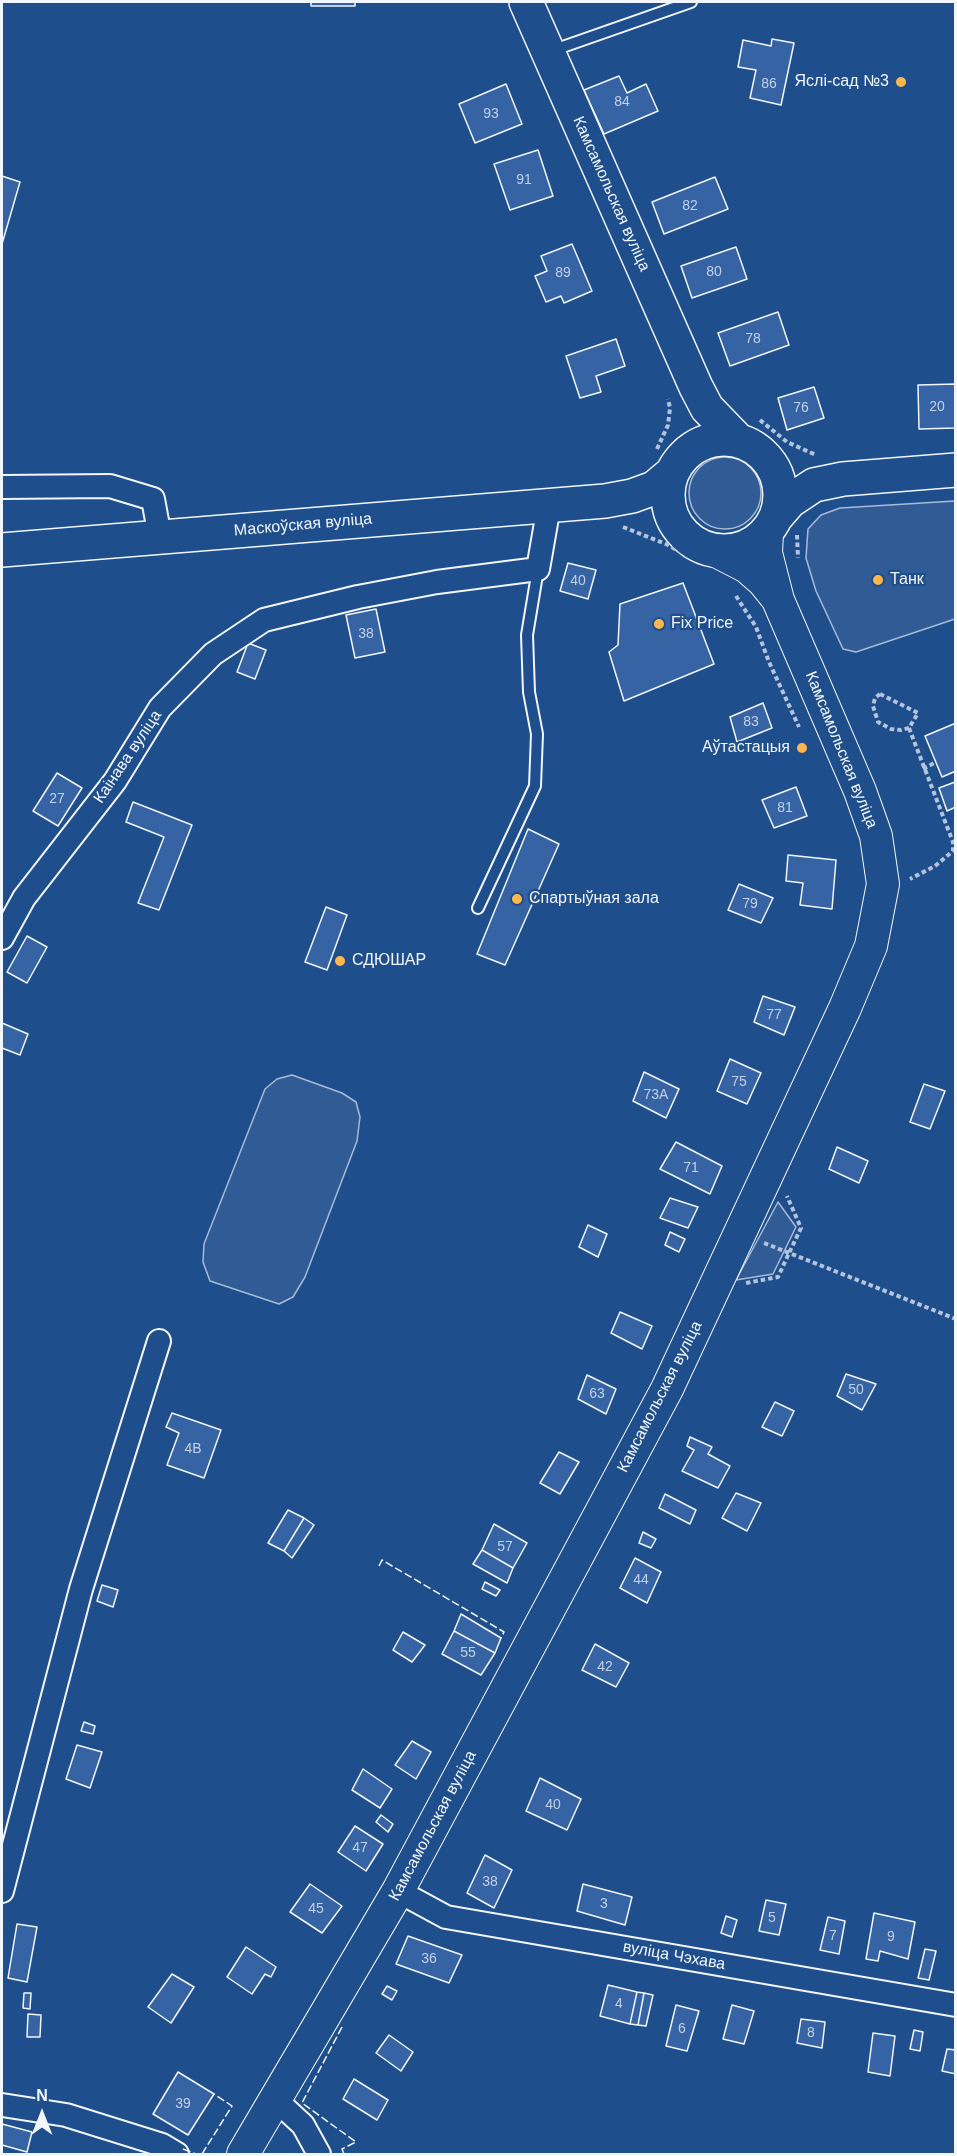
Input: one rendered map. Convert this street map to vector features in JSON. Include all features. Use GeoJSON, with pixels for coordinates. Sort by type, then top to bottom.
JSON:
{"type":"FeatureCollection","features":[{"type":"Feature","properties":{"kind":"main road","name":"Камсамольская вуліца"},"geometry":{"type":"LineString","coordinates":[[526,2],[548,52],[677,391],[697,414],[693,434],[670,461]]}},
{"type":"Feature","properties":{"kind":"main road","name":"Камсамольская вуліца"},"geometry":{"type":"LineString","coordinates":[[677,391],[750,435]]}},
{"type":"Feature","properties":{"kind":"main road"},"geometry":{"type":"LineString","coordinates":[[750,435],[776,471],[781,494],[782,524]]}},
{"type":"Feature","properties":{"kind":"main road"},"geometry":{"type":"LineString","coordinates":[[843,479],[812,475],[792,469],[750,435],[716,439],[698,445],[670,461],[669,503],[671,513],[697,547],[735,550],[753,544],[782,524],[790,501],[814,485],[843,479],[956,470]]}},
{"type":"Feature","properties":{"kind":"main road","name":"Маскоўская вуліца"},"geometry":{"type":"LineString","coordinates":[[610,513],[632,496],[654,488],[670,461]]}},
{"type":"Feature","properties":{"kind":"main road","name":"Маскоўская вуліца"},"geometry":{"type":"LineString","coordinates":[[2,550],[549,506],[610,513],[643,509],[660,516],[697,547]]}},
{"type":"Feature","properties":{"kind":"main road","name":"Камсамольская вуліца"},"geometry":{"type":"LineString","coordinates":[[243,2154],[398,1891],[667,1389],[845,1008],[871,946],[883,884],[876,836],[860,790],[778,600],[766,553],[782,524]]}},
{"type":"Feature","properties":{"kind":"main road","name":"Камсамольская вуліца"},"geometry":{"type":"LineString","coordinates":[[697,547],[747,567],[764,581],[778,600]]}},
{"type":"Feature","properties":{"kind":"street"},"geometry":{"type":"LineString","coordinates":[[2,487],[110,486],[153,499],[160,537]]}},
{"type":"Feature","properties":{"kind":"street"},"geometry":{"type":"LineString","coordinates":[[538,568],[549,506]]}},
{"type":"Feature","properties":{"kind":"street","name":"Каінава вуліца"},"geometry":{"type":"LineString","coordinates":[[2,938],[24,898],[115,781],[160,708],[213,654],[264,620],[358,597],[437,582],[538,568]]}},
{"type":"Feature","properties":{"kind":"street"},"geometry":{"type":"LineString","coordinates":[[2,1891],[81,1589],[159,1341]]}},
{"type":"Feature","properties":{"kind":"street","name":"вуліца Чэхава"},"geometry":{"type":"LineString","coordinates":[[398,1891],[446,1917],[956,2005]]}},
{"type":"Feature","properties":{"kind":"street"},"geometry":{"type":"LineString","coordinates":[[276,2100],[303,2125],[319,2154]]}},
{"type":"Feature","properties":{"kind":"street"},"geometry":{"type":"LineString","coordinates":[[2,2105],[66,2115],[162,2145],[177,2154]]}},
{"type":"Feature","properties":{"kind":"lane"},"geometry":{"type":"LineString","coordinates":[[548,52],[691,2]]}},
{"type":"Feature","properties":{"kind":"lane"},"geometry":{"type":"LineString","coordinates":[[478,908],[535,786],[537,735],[529,692],[527,635],[538,568]]}},
{"type":"Feature","properties":{"kind":"path"},"geometry":{"type":"LineString","coordinates":[[670,461],[668,425],[670,408],[677,391]]}},
{"type":"Feature","properties":{"kind":"path"},"geometry":{"type":"LineString","coordinates":[[750,435],[787,442],[816,454],[840,458],[843,479]]}},
{"type":"Feature","properties":{"kind":"path"},"geometry":{"type":"LineString","coordinates":[[610,513],[622,526],[666,544],[697,547]]}},
{"type":"Feature","properties":{"kind":"path"},"geometry":{"type":"LineString","coordinates":[[782,524],[797,534],[798,562]]}},
{"type":"Feature","properties":{"kind":"path"},"geometry":{"type":"LineString","coordinates":[[734,593],[756,627],[769,662],[803,735]]}},
{"type":"Feature","properties":{"kind":"path"},"geometry":{"type":"LineString","coordinates":[[747,613],[778,600]]}},
{"type":"Feature","properties":{"kind":"path"},"geometry":{"type":"LineString","coordinates":[[880,694],[918,713],[909,728],[891,729],[878,722],[873,706],[874,698],[880,694]]}},
{"type":"Feature","properties":{"kind":"path"},"geometry":{"type":"LineString","coordinates":[[923,769],[936,762]]}},
{"type":"Feature","properties":{"kind":"path"},"geometry":{"type":"LineString","coordinates":[[738,1233],[956,1319]]}},
{"type":"Feature","properties":{"kind":"shaded area"},"geometry":{"type":"Polygon","coordinates":[[[725,457],[739,460],[751,467],[758,479],[761,493],[758,507],[751,519],[739,526],[725,529],[711,526],[699,519],[692,507],[689,493],[692,479],[699,467],[711,460],[725,457]]]}},
{"type":"Feature","properties":{"kind":"shaded area"},"geometry":{"type":"Polygon","coordinates":[[[955,501],[955,619],[856,652],[843,649],[816,591],[806,558],[808,529],[821,515],[840,508],[955,501]]]}},
{"type":"Feature","properties":{"kind":"shaded area"},"geometry":{"type":"Polygon","coordinates":[[[292,1075],[342,1093],[356,1102],[360,1117],[357,1141],[305,1277],[293,1297],[279,1304],[210,1281],[203,1262],[204,1244],[265,1089],[277,1079],[292,1075]]]}},
{"type":"Feature","properties":{"kind":"shaded area"},"geometry":{"type":"Polygon","coordinates":[[[778,1202],[796,1227],[773,1274],[736,1280],[778,1202]]]}},
{"type":"Feature","properties":{"kind":"building"},"geometry":{"type":"Polygon","coordinates":[[[311,2],[355,2],[355,6],[311,6],[311,2]]]}},
{"type":"Feature","properties":{"kind":"building"},"geometry":{"type":"Polygon","coordinates":[[[772,39],[794,43],[781,105],[750,98],[756,70],[738,67],[743,40],[771,46],[772,39]]]}},
{"type":"Feature","properties":{"kind":"building"},"geometry":{"type":"Polygon","coordinates":[[[619,76],[627,93],[646,84],[658,111],[604,134],[584,90],[619,76]]]}},
{"type":"Feature","properties":{"kind":"building"},"geometry":{"type":"Polygon","coordinates":[[[506,84],[522,124],[475,143],[459,104],[506,84]]]}},
{"type":"Feature","properties":{"kind":"building"},"geometry":{"type":"Polygon","coordinates":[[[538,150],[553,196],[510,210],[494,164],[538,150]]]}},
{"type":"Feature","properties":{"kind":"building"},"geometry":{"type":"Polygon","coordinates":[[[2,176],[20,182],[2,244],[2,176]]]}},
{"type":"Feature","properties":{"kind":"building"},"geometry":{"type":"Polygon","coordinates":[[[715,177],[728,209],[664,234],[652,202],[715,177]]]}},
{"type":"Feature","properties":{"kind":"building"},"geometry":{"type":"Polygon","coordinates":[[[572,244],[592,291],[564,303],[561,296],[546,302],[535,276],[547,271],[541,256],[572,244]]]}},
{"type":"Feature","properties":{"kind":"building"},"geometry":{"type":"Polygon","coordinates":[[[736,247],[747,279],[692,298],[681,266],[736,247]]]}},
{"type":"Feature","properties":{"kind":"building"},"geometry":{"type":"Polygon","coordinates":[[[778,312],[789,345],[730,366],[718,333],[778,312]]]}},
{"type":"Feature","properties":{"kind":"building"},"geometry":{"type":"Polygon","coordinates":[[[616,339],[625,366],[596,376],[601,392],[580,398],[566,356],[616,339]]]}},
{"type":"Feature","properties":{"kind":"building"},"geometry":{"type":"Polygon","coordinates":[[[956,384],[956,428],[919,429],[918,385],[956,384]]]}},
{"type":"Feature","properties":{"kind":"building"},"geometry":{"type":"Polygon","coordinates":[[[814,387],[824,418],[787,430],[778,398],[814,387]]]}},
{"type":"Feature","properties":{"kind":"building"},"geometry":{"type":"Polygon","coordinates":[[[568,563],[596,570],[588,599],[560,591],[568,563]]]}},
{"type":"Feature","properties":{"kind":"building","name":"Fix Price"},"geometry":{"type":"Polygon","coordinates":[[[683,583],[714,664],[624,701],[609,652],[618,645],[620,604],[683,583]]]}},
{"type":"Feature","properties":{"kind":"building"},"geometry":{"type":"Polygon","coordinates":[[[376,609],[385,652],[355,658],[346,615],[376,609]]]}},
{"type":"Feature","properties":{"kind":"building"},"geometry":{"type":"Polygon","coordinates":[[[248,643],[266,650],[255,679],[237,672],[248,643]]]}},
{"type":"Feature","properties":{"kind":"building"},"geometry":{"type":"Polygon","coordinates":[[[763,703],[772,728],[737,742],[730,717],[763,703]]]}},
{"type":"Feature","properties":{"kind":"building"},"geometry":{"type":"Polygon","coordinates":[[[956,723],[956,771],[942,777],[925,736],[956,723]]]}},
{"type":"Feature","properties":{"kind":"building"},"geometry":{"type":"Polygon","coordinates":[[[57,773],[82,788],[58,826],[33,811],[57,773]]]}},
{"type":"Feature","properties":{"kind":"building"},"geometry":{"type":"Polygon","coordinates":[[[955,782],[956,807],[947,811],[939,788],[955,782]]]}},
{"type":"Feature","properties":{"kind":"building"},"geometry":{"type":"Polygon","coordinates":[[[796,787],[807,816],[774,828],[762,800],[796,787]]]}},
{"type":"Feature","properties":{"kind":"building"},"geometry":{"type":"Polygon","coordinates":[[[133,802],[192,825],[159,910],[138,903],[164,837],[126,822],[133,802]]]}},
{"type":"Feature","properties":{"kind":"building","name":"Спартыўная зала"},"geometry":{"type":"Polygon","coordinates":[[[528,829],[559,844],[505,965],[477,954],[528,829]]]}},
{"type":"Feature","properties":{"kind":"building"},"geometry":{"type":"Polygon","coordinates":[[[788,855],[836,860],[832,909],[800,905],[803,883],[786,881],[788,855]]]}},
{"type":"Feature","properties":{"kind":"building"},"geometry":{"type":"Polygon","coordinates":[[[739,884],[773,898],[761,923],[728,910],[739,884]]]}},
{"type":"Feature","properties":{"kind":"building"},"geometry":{"type":"Polygon","coordinates":[[[326,907],[347,915],[327,970],[305,962],[326,907]]]}},
{"type":"Feature","properties":{"kind":"building"},"geometry":{"type":"Polygon","coordinates":[[[27,936],[47,947],[27,983],[7,972],[27,936]]]}},
{"type":"Feature","properties":{"kind":"building"},"geometry":{"type":"Polygon","coordinates":[[[763,996],[795,1007],[784,1035],[754,1022],[763,996]]]}},
{"type":"Feature","properties":{"kind":"building"},"geometry":{"type":"Polygon","coordinates":[[[2,1023],[28,1034],[20,1055],[2,1048],[2,1023]]]}},
{"type":"Feature","properties":{"kind":"building"},"geometry":{"type":"Polygon","coordinates":[[[730,1059],[761,1073],[747,1104],[717,1091],[730,1059]]]}},
{"type":"Feature","properties":{"kind":"building"},"geometry":{"type":"Polygon","coordinates":[[[644,1072],[679,1089],[666,1118],[633,1101],[644,1072]]]}},
{"type":"Feature","properties":{"kind":"building"},"geometry":{"type":"Polygon","coordinates":[[[924,1084],[945,1091],[930,1129],[910,1122],[924,1084]]]}},
{"type":"Feature","properties":{"kind":"building"},"geometry":{"type":"Polygon","coordinates":[[[676,1142],[722,1166],[710,1194],[660,1169],[676,1142]]]}},
{"type":"Feature","properties":{"kind":"building"},"geometry":{"type":"Polygon","coordinates":[[[837,1147],[868,1161],[859,1183],[829,1169],[837,1147]]]}},
{"type":"Feature","properties":{"kind":"building"},"geometry":{"type":"Polygon","coordinates":[[[670,1198],[698,1207],[688,1228],[660,1218],[670,1198]]]}},
{"type":"Feature","properties":{"kind":"building"},"geometry":{"type":"Polygon","coordinates":[[[588,1225],[607,1234],[598,1257],[579,1247],[588,1225]]]}},
{"type":"Feature","properties":{"kind":"building"},"geometry":{"type":"Polygon","coordinates":[[[670,1232],[685,1239],[679,1252],[665,1245],[670,1232]]]}},
{"type":"Feature","properties":{"kind":"building"},"geometry":{"type":"Polygon","coordinates":[[[620,1312],[652,1326],[642,1349],[611,1333],[620,1312]]]}},
{"type":"Feature","properties":{"kind":"building"},"geometry":{"type":"Polygon","coordinates":[[[846,1374],[876,1384],[862,1410],[837,1396],[846,1374]]]}},
{"type":"Feature","properties":{"kind":"building"},"geometry":{"type":"Polygon","coordinates":[[[587,1375],[616,1389],[606,1414],[578,1399],[587,1375]]]}},
{"type":"Feature","properties":{"kind":"building"},"geometry":{"type":"Polygon","coordinates":[[[775,1402],[794,1411],[782,1436],[762,1427],[775,1402]]]}},
{"type":"Feature","properties":{"kind":"building"},"geometry":{"type":"Polygon","coordinates":[[[172,1413],[221,1430],[204,1478],[167,1465],[179,1433],[166,1427],[172,1413]]]}},
{"type":"Feature","properties":{"kind":"building"},"geometry":{"type":"Polygon","coordinates":[[[690,1437],[712,1447],[708,1454],[730,1466],[718,1488],[682,1471],[694,1450],[687,1446],[690,1437]]]}},
{"type":"Feature","properties":{"kind":"building"},"geometry":{"type":"Polygon","coordinates":[[[559,1452],[579,1462],[560,1494],[540,1483],[559,1452]]]}},
{"type":"Feature","properties":{"kind":"building"},"geometry":{"type":"Polygon","coordinates":[[[736,1493],[761,1503],[747,1531],[722,1518],[736,1493]]]}},
{"type":"Feature","properties":{"kind":"building"},"geometry":{"type":"Polygon","coordinates":[[[665,1494],[696,1510],[690,1524],[659,1508],[665,1494]]]}},
{"type":"Feature","properties":{"kind":"building"},"geometry":{"type":"Polygon","coordinates":[[[288,1510],[304,1518],[284,1551],[268,1543],[288,1510]]]}},
{"type":"Feature","properties":{"kind":"building"},"geometry":{"type":"Polygon","coordinates":[[[304,1518],[314,1525],[292,1558],[284,1551],[304,1518]]]}},
{"type":"Feature","properties":{"kind":"building"},"geometry":{"type":"Polygon","coordinates":[[[494,1524],[527,1543],[513,1568],[482,1550],[494,1524]]]}},
{"type":"Feature","properties":{"kind":"building"},"geometry":{"type":"Polygon","coordinates":[[[643,1532],[656,1539],[651,1548],[639,1543],[643,1532]]]}},
{"type":"Feature","properties":{"kind":"building"},"geometry":{"type":"Polygon","coordinates":[[[482,1550],[513,1568],[507,1583],[473,1564],[482,1550]]]}},
{"type":"Feature","properties":{"kind":"building"},"geometry":{"type":"Polygon","coordinates":[[[635,1558],[661,1572],[647,1603],[620,1588],[635,1558]]]}},
{"type":"Feature","properties":{"kind":"building"},"geometry":{"type":"Polygon","coordinates":[[[485,1582],[500,1590],[496,1596],[482,1589],[485,1582]]]}},
{"type":"Feature","properties":{"kind":"building"},"geometry":{"type":"Polygon","coordinates":[[[102,1585],[118,1590],[113,1607],[97,1601],[102,1585]]]}},
{"type":"Feature","properties":{"kind":"building"},"geometry":{"type":"Polygon","coordinates":[[[461,1614],[501,1638],[495,1653],[454,1631],[461,1614]]]}},
{"type":"Feature","properties":{"kind":"building"},"geometry":{"type":"Polygon","coordinates":[[[454,1631],[495,1653],[481,1675],[442,1654],[454,1631]]]}},
{"type":"Feature","properties":{"kind":"building"},"geometry":{"type":"Polygon","coordinates":[[[403,1632],[425,1645],[412,1662],[393,1650],[403,1632]]]}},
{"type":"Feature","properties":{"kind":"building"},"geometry":{"type":"Polygon","coordinates":[[[595,1644],[629,1663],[616,1687],[582,1670],[595,1644]]]}},
{"type":"Feature","properties":{"kind":"building"},"geometry":{"type":"Polygon","coordinates":[[[84,1722],[95,1726],[93,1734],[81,1731],[84,1722]]]}},
{"type":"Feature","properties":{"kind":"building"},"geometry":{"type":"Polygon","coordinates":[[[412,1741],[431,1752],[416,1779],[395,1765],[412,1741]]]}},
{"type":"Feature","properties":{"kind":"building"},"geometry":{"type":"Polygon","coordinates":[[[77,1745],[102,1752],[90,1788],[66,1779],[77,1745]]]}},
{"type":"Feature","properties":{"kind":"building"},"geometry":{"type":"Polygon","coordinates":[[[363,1769],[392,1789],[380,1808],[352,1790],[363,1769]]]}},
{"type":"Feature","properties":{"kind":"building"},"geometry":{"type":"Polygon","coordinates":[[[540,1778],[581,1799],[567,1830],[526,1811],[540,1778]]]}},
{"type":"Feature","properties":{"kind":"building"},"geometry":{"type":"Polygon","coordinates":[[[381,1815],[393,1824],[388,1832],[376,1822],[381,1815]]]}},
{"type":"Feature","properties":{"kind":"building"},"geometry":{"type":"Polygon","coordinates":[[[355,1826],[383,1844],[366,1871],[338,1852],[355,1826]]]}},
{"type":"Feature","properties":{"kind":"building"},"geometry":{"type":"Polygon","coordinates":[[[485,1855],[512,1870],[494,1908],[467,1893],[485,1855]]]}},
{"type":"Feature","properties":{"kind":"building"},"geometry":{"type":"Polygon","coordinates":[[[310,1884],[342,1906],[322,1933],[290,1912],[310,1884]]]}},
{"type":"Feature","properties":{"kind":"building"},"geometry":{"type":"Polygon","coordinates":[[[583,1884],[632,1897],[625,1925],[577,1911],[583,1884]]]}},
{"type":"Feature","properties":{"kind":"building"},"geometry":{"type":"Polygon","coordinates":[[[766,1900],[786,1904],[779,1935],[759,1931],[766,1900]]]}},
{"type":"Feature","properties":{"kind":"building"},"geometry":{"type":"Polygon","coordinates":[[[874,1913],[915,1922],[908,1959],[880,1951],[878,1961],[866,1959],[874,1913]]]}},
{"type":"Feature","properties":{"kind":"building"},"geometry":{"type":"Polygon","coordinates":[[[726,1916],[737,1920],[732,1937],[721,1933],[726,1916]]]}},
{"type":"Feature","properties":{"kind":"building"},"geometry":{"type":"Polygon","coordinates":[[[828,1917],[845,1921],[839,1954],[820,1950],[828,1917]]]}},
{"type":"Feature","properties":{"kind":"building"},"geometry":{"type":"Polygon","coordinates":[[[17,1924],[37,1927],[27,1982],[8,1978],[17,1924]]]}},
{"type":"Feature","properties":{"kind":"building"},"geometry":{"type":"Polygon","coordinates":[[[408,1936],[462,1955],[449,1983],[396,1964],[408,1936]]]}},
{"type":"Feature","properties":{"kind":"building"},"geometry":{"type":"Polygon","coordinates":[[[246,1947],[276,1967],[271,1977],[265,1974],[252,1994],[227,1977],[246,1947]]]}},
{"type":"Feature","properties":{"kind":"building"},"geometry":{"type":"Polygon","coordinates":[[[925,1949],[936,1951],[929,1980],[918,1978],[925,1949]]]}},
{"type":"Feature","properties":{"kind":"building"},"geometry":{"type":"Polygon","coordinates":[[[172,1974],[194,1987],[171,2023],[148,2007],[172,1974]]]}},
{"type":"Feature","properties":{"kind":"building"},"geometry":{"type":"Polygon","coordinates":[[[608,1985],[637,1992],[630,2024],[600,2016],[608,1985]]]}},
{"type":"Feature","properties":{"kind":"building"},"geometry":{"type":"Polygon","coordinates":[[[387,1986],[397,1991],[392,2000],[382,1994],[387,1986]]]}},
{"type":"Feature","properties":{"kind":"building"},"geometry":{"type":"Polygon","coordinates":[[[637,1992],[644,1993],[638,2025],[630,2024],[637,1992]]]}},
{"type":"Feature","properties":{"kind":"building"},"geometry":{"type":"Polygon","coordinates":[[[24,1993],[31,1993],[30,2009],[23,2008],[24,1993]]]}},
{"type":"Feature","properties":{"kind":"building"},"geometry":{"type":"Polygon","coordinates":[[[644,1993],[653,1995],[646,2026],[638,2025],[644,1993]]]}},
{"type":"Feature","properties":{"kind":"building"},"geometry":{"type":"Polygon","coordinates":[[[676,2005],[699,2011],[687,2051],[666,2046],[676,2005]]]}},
{"type":"Feature","properties":{"kind":"building"},"geometry":{"type":"Polygon","coordinates":[[[732,2005],[754,2011],[744,2044],[723,2039],[732,2005]]]}},
{"type":"Feature","properties":{"kind":"building"},"geometry":{"type":"Polygon","coordinates":[[[28,2014],[41,2015],[40,2037],[27,2037],[28,2014]]]}},
{"type":"Feature","properties":{"kind":"building"},"geometry":{"type":"Polygon","coordinates":[[[801,2019],[825,2022],[822,2048],[797,2043],[801,2019]]]}},
{"type":"Feature","properties":{"kind":"building"},"geometry":{"type":"Polygon","coordinates":[[[914,2030],[923,2032],[920,2051],[910,2049],[914,2030]]]}},
{"type":"Feature","properties":{"kind":"building"},"geometry":{"type":"Polygon","coordinates":[[[873,2033],[895,2036],[890,2076],[868,2072],[873,2033]]]}},
{"type":"Feature","properties":{"kind":"building"},"geometry":{"type":"Polygon","coordinates":[[[389,2035],[413,2052],[401,2071],[376,2053],[389,2035]]]}},
{"type":"Feature","properties":{"kind":"building"},"geometry":{"type":"Polygon","coordinates":[[[947,2049],[956,2050],[956,2074],[942,2071],[947,2049]]]}},
{"type":"Feature","properties":{"kind":"building"},"geometry":{"type":"Polygon","coordinates":[[[178,2072],[214,2094],[188,2135],[153,2114],[178,2072]]]}},
{"type":"Feature","properties":{"kind":"building"},"geometry":{"type":"Polygon","coordinates":[[[354,2079],[388,2100],[377,2120],[343,2099],[354,2079]]]}},
{"type":"Feature","properties":{"kind":"building"},"geometry":{"type":"Polygon","coordinates":[[[2,2124],[32,2132],[27,2152],[2,2145],[2,2124]]]}},
{"type":"Feature","properties":{"kind":"fence"},"geometry":{"type":"LineString","coordinates":[[379,1566],[382,1560],[504,1632],[501,1638]]}},
{"type":"Feature","properties":{"kind":"fence"},"geometry":{"type":"LineString","coordinates":[[342,2027],[302,2103],[356,2142],[342,2149],[344,2154]]}},
{"type":"Feature","properties":{"kind":"fence"},"geometry":{"type":"LineString","coordinates":[[202,2154],[232,2106],[214,2094]]}},
{"type":"Feature","properties":{"kind":"fence"},"geometry":{"type":"LineString","coordinates":[[183,2149],[196,2154]]}},
{"type":"Feature","properties":{"kind":"place","name":"Яслі-сад №3"},"geometry":{"type":"Point","coordinates":[901,82]}},
{"type":"Feature","properties":{"kind":"place","name":"Танк"},"geometry":{"type":"Point","coordinates":[878,580]}},
{"type":"Feature","properties":{"kind":"place","name":"Fix Price"},"geometry":{"type":"Point","coordinates":[659,624]}},
{"type":"Feature","properties":{"kind":"place","name":"Аўтастацыя"},"geometry":{"type":"Point","coordinates":[802,748]}},
{"type":"Feature","properties":{"kind":"place","name":"Спартыўная зала"},"geometry":{"type":"Point","coordinates":[517,899]}},
{"type":"Feature","properties":{"kind":"place","name":"СДЮШАР"},"geometry":{"type":"Point","coordinates":[340,961]}}]}
